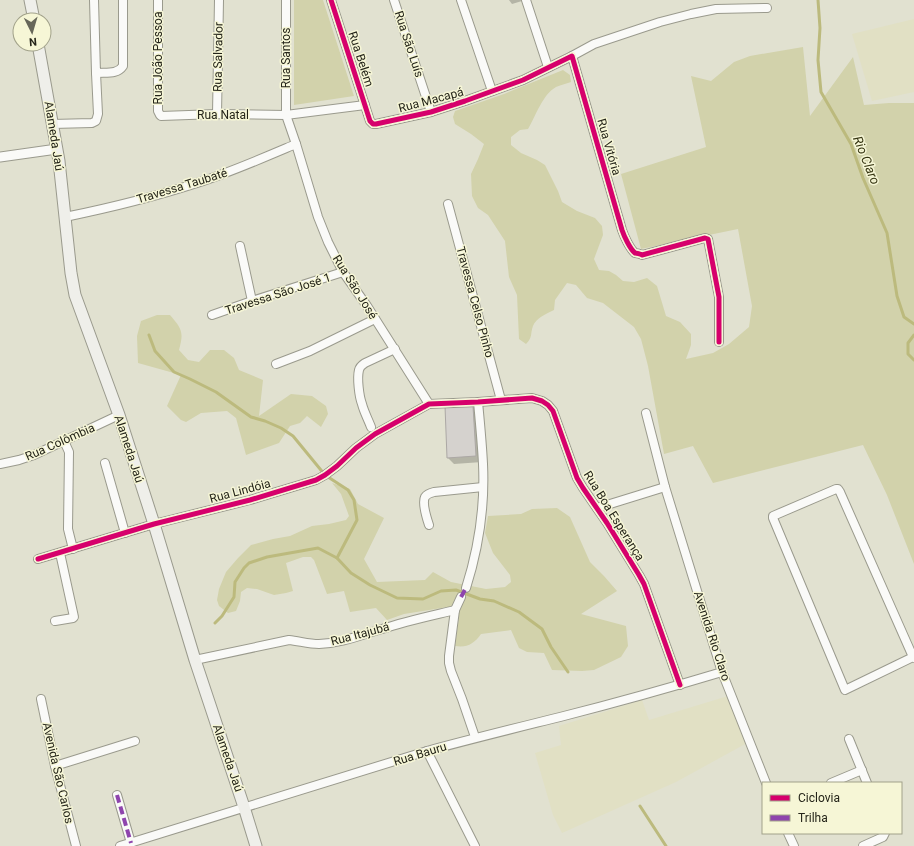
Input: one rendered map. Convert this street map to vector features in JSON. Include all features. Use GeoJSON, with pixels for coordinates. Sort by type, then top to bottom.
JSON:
{"type":"FeatureCollection","features":[{"type":"Feature","properties":{"kind":"main road"},"geometry":{"type":"LineString","coordinates":[[30,0],[32,12]]}},
{"type":"Feature","properties":{"kind":"main road","name":"Alameda Jaú"},"geometry":{"type":"LineString","coordinates":[[39,52],[59,161],[71,273],[75,295],[119,415],[195,660],[256,846]]}},
{"type":"Feature","properties":{"kind":"street"},"geometry":{"type":"LineString","coordinates":[[52,124],[92,123],[96,121],[98,114],[94,0]]}},
{"type":"Feature","properties":{"kind":"street"},"geometry":{"type":"LineString","coordinates":[[96,73],[116,72],[123,66],[123,0]]}},
{"type":"Feature","properties":{"kind":"street","name":"Rua João Pessoa"},"geometry":{"type":"LineString","coordinates":[[158,0],[158,111],[160,115]]}},
{"type":"Feature","properties":{"kind":"street","name":"Rua Salvador"},"geometry":{"type":"LineString","coordinates":[[217,114],[219,0]]}},
{"type":"Feature","properties":{"kind":"street","name":"Rua Santos"},"geometry":{"type":"LineString","coordinates":[[286,0],[286,115]]}},
{"type":"Feature","properties":{"kind":"street","name":"Rua Belém"},"geometry":{"type":"LineString","coordinates":[[331,0],[370,121],[373,124]]}},
{"type":"Feature","properties":{"kind":"street","name":"Rua São Luís"},"geometry":{"type":"LineString","coordinates":[[394,0],[431,112]]}},
{"type":"Feature","properties":{"kind":"street"},"geometry":{"type":"LineString","coordinates":[[461,0],[492,91],[523,80],[594,44],[653,25],[691,14],[716,10],[767,8]]}},
{"type":"Feature","properties":{"kind":"street"},"geometry":{"type":"LineString","coordinates":[[526,0],[548,67]]}},
{"type":"Feature","properties":{"kind":"street","name":"Rua Vitória"},"geometry":{"type":"LineString","coordinates":[[572,56],[622,230],[632,248],[636,253],[642,255],[705,238],[708,239],[719,297],[719,342]]}},
{"type":"Feature","properties":{"kind":"street","name":"Rua Macapá"},"geometry":{"type":"LineString","coordinates":[[373,124],[431,112],[492,91]]}},
{"type":"Feature","properties":{"kind":"street"},"geometry":{"type":"LineString","coordinates":[[286,115],[365,105]]}},
{"type":"Feature","properties":{"kind":"street","name":"Rua Natal"},"geometry":{"type":"LineString","coordinates":[[160,115],[286,115]]}},
{"type":"Feature","properties":{"kind":"street","name":"Rua São José"},"geometry":{"type":"LineString","coordinates":[[286,115],[318,217],[328,242],[343,272],[395,349],[428,404]]}},
{"type":"Feature","properties":{"kind":"street","name":"Travessa Taubaté"},"geometry":{"type":"LineString","coordinates":[[65,217],[110,207],[196,183],[234,170],[296,144]]}},
{"type":"Feature","properties":{"kind":"street"},"geometry":{"type":"LineString","coordinates":[[0,157],[57,149]]}},
{"type":"Feature","properties":{"kind":"street","name":"Travessa Celso Pinho"},"geometry":{"type":"LineString","coordinates":[[448,204],[501,400]]}},
{"type":"Feature","properties":{"kind":"street"},"geometry":{"type":"LineString","coordinates":[[240,246],[252,301]]}},
{"type":"Feature","properties":{"kind":"street","name":"Travessa São José 1"},"geometry":{"type":"LineString","coordinates":[[212,316],[252,301],[343,272]]}},
{"type":"Feature","properties":{"kind":"street"},"geometry":{"type":"LineString","coordinates":[[276,364],[310,351],[375,319]]}},
{"type":"Feature","properties":{"kind":"street"},"geometry":{"type":"LineString","coordinates":[[371,427],[360,398],[359,369],[361,365],[395,349]]}},
{"type":"Feature","properties":{"kind":"street","name":"Rua Boa Esperança"},"geometry":{"type":"LineString","coordinates":[[428,404],[532,398],[542,401],[553,410],[577,478],[644,584],[680,685]]}},
{"type":"Feature","properties":{"kind":"street"},"geometry":{"type":"LineString","coordinates":[[466,588],[479,540],[482,515],[483,464],[478,402]]}},
{"type":"Feature","properties":{"kind":"street","name":"Rua Lindóia"},"geometry":{"type":"LineString","coordinates":[[38,559],[154,524],[250,500],[316,480],[331,471],[356,448],[375,434],[428,404]]}},
{"type":"Feature","properties":{"kind":"street","name":"Avenida Rio Claro"},"geometry":{"type":"LineString","coordinates":[[646,413],[665,487],[722,672],[766,782]]}},
{"type":"Feature","properties":{"kind":"street","name":"Rua Colômbia"},"geometry":{"type":"LineString","coordinates":[[0,464],[34,455],[119,415]]}},
{"type":"Feature","properties":{"kind":"street"},"geometry":{"type":"LineString","coordinates":[[64,441],[69,452],[68,529],[73,549]]}},
{"type":"Feature","properties":{"kind":"street"},"geometry":{"type":"LineString","coordinates":[[105,463],[125,533]]}},
{"type":"Feature","properties":{"kind":"street"},"geometry":{"type":"LineString","coordinates":[[429,525],[424,503],[425,498],[429,493],[483,487]]}},
{"type":"Feature","properties":{"kind":"street"},"geometry":{"type":"LineString","coordinates":[[597,508],[665,487]]}},
{"type":"Feature","properties":{"kind":"street"},"geometry":{"type":"LineString","coordinates":[[838,489],[913,658],[845,690],[773,516],[838,489]]}},
{"type":"Feature","properties":{"kind":"street"},"geometry":{"type":"LineString","coordinates":[[55,621],[73,618],[74,616],[60,553]]}},
{"type":"Feature","properties":{"kind":"street"},"geometry":{"type":"LineString","coordinates":[[461,597],[454,610],[449,663],[475,737]]}},
{"type":"Feature","properties":{"kind":"street","name":"Rua Itajubá"},"geometry":{"type":"LineString","coordinates":[[195,660],[288,640],[310,644],[336,642],[354,638],[383,628],[454,610]]}},
{"type":"Feature","properties":{"kind":"street","name":"Rua Bauru"},"geometry":{"type":"LineString","coordinates":[[120,846],[475,737],[568,715],[680,685],[722,672]]}},
{"type":"Feature","properties":{"kind":"street","name":"Avenida São Carlos"},"geometry":{"type":"LineString","coordinates":[[41,699],[55,766],[76,846]]}},
{"type":"Feature","properties":{"kind":"street"},"geometry":{"type":"LineString","coordinates":[[849,739],[867,782]]}},
{"type":"Feature","properties":{"kind":"street"},"geometry":{"type":"LineString","coordinates":[[55,766],[135,741]]}},
{"type":"Feature","properties":{"kind":"street"},"geometry":{"type":"LineString","coordinates":[[427,751],[475,846]]}},
{"type":"Feature","properties":{"kind":"street"},"geometry":{"type":"LineString","coordinates":[[834,782],[862,770]]}},
{"type":"Feature","properties":{"kind":"street"},"geometry":{"type":"LineString","coordinates":[[117,795],[131,843]]}},
{"type":"Feature","properties":{"kind":"street"},"geometry":{"type":"LineString","coordinates":[[788,834],[794,846]]}},
{"type":"Feature","properties":{"kind":"street"},"geometry":{"type":"LineString","coordinates":[[863,846],[883,837],[885,834]]}},
{"type":"Feature","properties":{"kind":"shaded area"},"geometry":{"type":"Polygon","coordinates":[[[294,0],[323,0],[354,96],[294,105],[294,0]]]}},
{"type":"Feature","properties":{"kind":"shaded area"},"geometry":{"type":"Polygon","coordinates":[[[914,19],[914,92],[872,101],[852,34],[914,19]]]}},
{"type":"Feature","properties":{"kind":"shaded area"},"geometry":{"type":"Polygon","coordinates":[[[803,47],[810,116],[853,57],[864,105],[914,103],[914,564],[887,495],[863,445],[713,483],[693,446],[664,454],[648,366],[641,339],[634,327],[603,303],[587,298],[576,285],[567,283],[555,300],[554,310],[542,316],[534,323],[528,342],[526,344],[519,339],[517,295],[509,277],[505,241],[488,215],[478,208],[472,196],[471,174],[484,144],[455,124],[453,117],[455,111],[504,94],[563,70],[570,75],[571,82],[558,86],[547,95],[528,129],[520,130],[511,137],[511,145],[521,153],[545,165],[562,202],[577,211],[595,218],[602,226],[603,235],[594,259],[599,270],[609,271],[623,281],[634,282],[647,278],[657,286],[666,316],[680,322],[691,334],[691,345],[686,359],[713,353],[729,344],[749,327],[752,306],[738,229],[641,249],[621,174],[706,147],[691,76],[711,81],[734,62],[750,56],[803,47]]]}},
{"type":"Feature","properties":{"kind":"shaded area"},"geometry":{"type":"Polygon","coordinates":[[[157,315],[170,315],[177,324],[182,335],[179,350],[188,360],[199,362],[210,350],[224,350],[234,358],[239,370],[263,380],[259,416],[291,394],[312,396],[326,406],[328,414],[321,427],[307,416],[300,423],[290,426],[279,443],[246,455],[236,418],[227,411],[201,413],[186,422],[181,420],[167,406],[181,375],[138,363],[137,336],[141,321],[157,315]]]}},
{"type":"Feature","properties":{"kind":"shaded area"},"geometry":{"type":"Polygon","coordinates":[[[332,483],[350,489],[358,504],[384,518],[364,559],[377,582],[425,580],[433,572],[451,582],[486,589],[505,587],[511,582],[510,575],[493,553],[485,533],[488,516],[521,514],[532,509],[557,508],[570,517],[590,562],[617,591],[581,614],[626,626],[628,646],[621,657],[594,670],[582,671],[552,670],[544,653],[527,652],[519,648],[511,630],[481,634],[476,640],[467,646],[455,646],[459,614],[448,607],[404,614],[387,620],[376,608],[350,612],[344,591],[327,594],[314,560],[311,557],[303,557],[286,563],[293,591],[274,595],[257,589],[247,588],[241,592],[240,601],[236,611],[228,613],[219,606],[217,600],[219,589],[226,572],[251,545],[290,536],[312,526],[346,520],[349,516],[341,494],[332,483]]]}},
{"type":"Feature","properties":{"kind":"shaded area"},"geometry":{"type":"Polygon","coordinates":[[[728,696],[747,743],[676,782],[562,833],[553,815],[535,753],[561,745],[559,726],[642,700],[649,720],[728,696]]]}},
{"type":"Feature","properties":{"kind":"building"},"geometry":{"type":"Polygon","coordinates":[[[445,406],[473,406],[476,456],[447,458],[445,406]]]}},
{"type":"Feature","properties":{"kind":"waterway","name":"Rio Claro"},"geometry":{"type":"LineString","coordinates":[[818,0],[820,28],[818,60],[821,92],[851,144],[863,178],[887,233],[897,296],[904,317],[914,324]]}},
{"type":"Feature","properties":{"kind":"waterway"},"geometry":{"type":"LineString","coordinates":[[149,335],[155,351],[174,372],[216,392],[251,417],[281,428],[293,436],[325,475],[348,490],[354,500],[357,520],[337,558]]}},
{"type":"Feature","properties":{"kind":"waterway","name":"Rio Claro"},"geometry":{"type":"LineString","coordinates":[[914,335],[908,343],[908,354],[914,360]]}},
{"type":"Feature","properties":{"kind":"waterway"},"geometry":{"type":"LineString","coordinates":[[215,623],[222,616],[234,597],[235,582],[249,563],[267,557],[318,548],[337,558],[351,573],[370,585],[397,598],[423,599],[441,591],[456,590],[480,599],[494,601],[519,612],[542,629],[551,647],[568,672]]}},
{"type":"Feature","properties":{"kind":"waterway"},"geometry":{"type":"LineString","coordinates":[[640,806],[666,846]]}},
{"type":"Feature","properties":{"kind":"marked path"},"geometry":{"type":"LineString","coordinates":[[461,597],[466,588]]}},
{"type":"Feature","properties":{"kind":"marked path"},"geometry":{"type":"LineString","coordinates":[[117,795],[131,843]]}},
{"type":"Feature","properties":{"kind":"cycle path"},"geometry":{"type":"LineString","coordinates":[[331,0],[370,121],[373,124],[431,112],[465,101],[523,80],[572,56],[622,230],[631,249],[635,253],[642,255],[705,238],[708,239],[719,297],[719,342]]}},
{"type":"Feature","properties":{"kind":"cycle path"},"geometry":{"type":"LineString","coordinates":[[38,559],[154,524],[250,500],[316,480],[337,466],[356,448],[375,434],[429,404],[532,398],[542,401],[553,411],[577,478],[607,523],[644,584],[680,685]]}}]}
